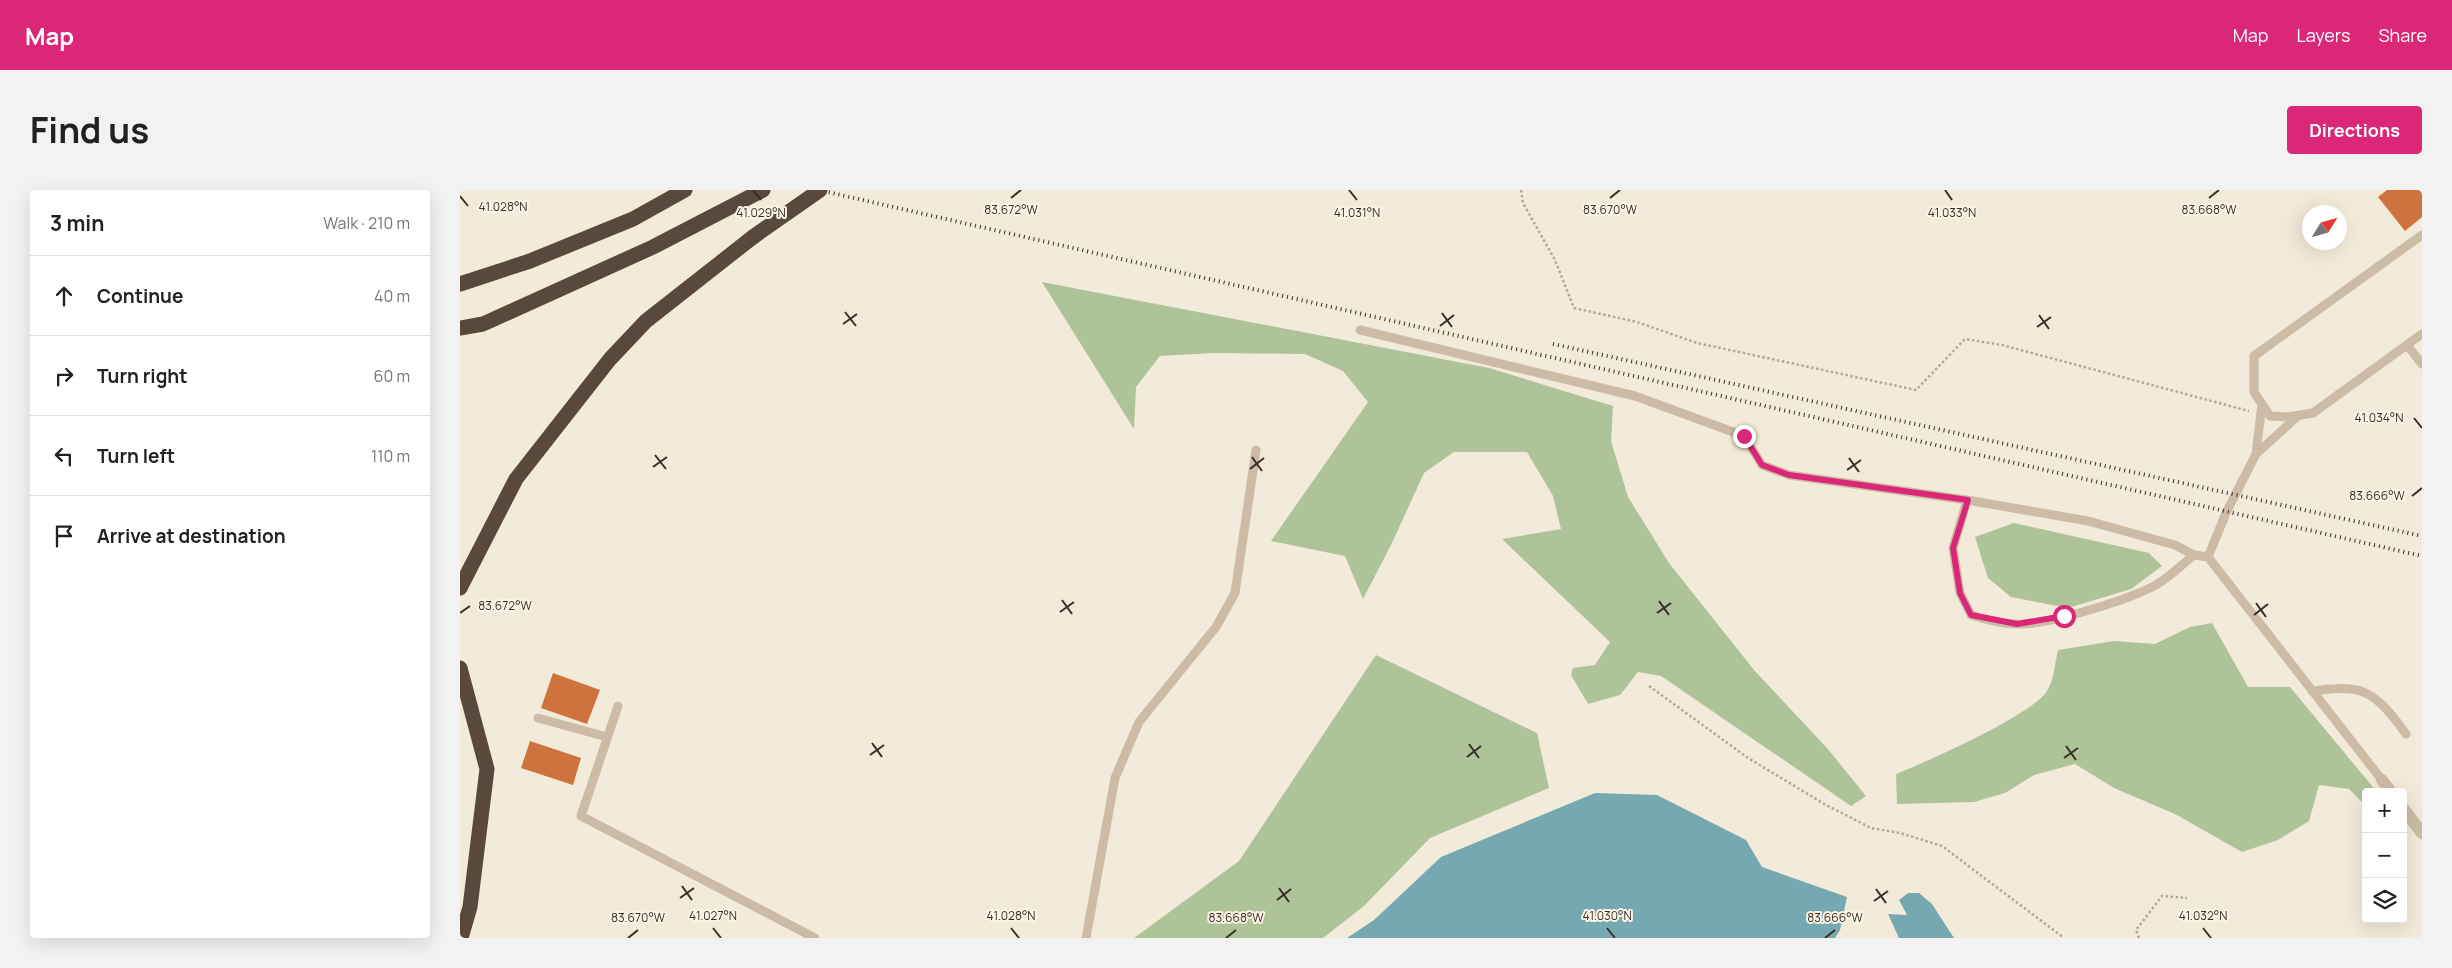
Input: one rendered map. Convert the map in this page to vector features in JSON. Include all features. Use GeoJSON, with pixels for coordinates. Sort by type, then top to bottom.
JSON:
{"type":"FeatureCollection","features":[{"type":"Feature","properties":{"kind":"highway"},"geometry":{"type":"LineString","coordinates":[[460,284],[530,261],[633,219],[685,190]]}},
{"type":"Feature","properties":{"kind":"highway"},"geometry":{"type":"LineString","coordinates":[[460,328],[483,324],[714,217],[763,190]]}},
{"type":"Feature","properties":{"kind":"highway"},"geometry":{"type":"LineString","coordinates":[[460,588],[467,570],[516,479],[610,359],[646,321],[753,237],[820,190]]}},
{"type":"Feature","properties":{"kind":"highway"},"geometry":{"type":"LineString","coordinates":[[460,668],[486,769],[470,907],[461,938]]}},
{"type":"Feature","properties":{"kind":"street"},"geometry":{"type":"LineString","coordinates":[[2382,780],[2388,788]]}},
{"type":"Feature","properties":{"kind":"street"},"geometry":{"type":"LineString","coordinates":[[2407,813],[2422,833]]}},
{"type":"Feature","properties":{"kind":"lane"},"geometry":{"type":"LineString","coordinates":[[2256,454],[2261,409],[2254,392],[2254,356],[2422,235]]}},
{"type":"Feature","properties":{"kind":"lane"},"geometry":{"type":"LineString","coordinates":[[1360,330],[1635,396],[1744,436],[1762,465],[1789,475],[1968,500],[2088,520],[2175,545],[2194,555],[2208,558],[2382,780]]}},
{"type":"Feature","properties":{"kind":"lane"},"geometry":{"type":"LineString","coordinates":[[2261,409],[2270,416],[2313,413],[2422,334]]}},
{"type":"Feature","properties":{"kind":"lane"},"geometry":{"type":"LineString","coordinates":[[2407,345],[2422,364]]}},
{"type":"Feature","properties":{"kind":"lane"},"geometry":{"type":"LineString","coordinates":[[2208,558],[2226,512],[2256,454],[2299,415]]}},
{"type":"Feature","properties":{"kind":"lane"},"geometry":{"type":"LineString","coordinates":[[1086,938],[1115,778],[1139,722],[1216,627],[1234,593],[1256,450]]}},
{"type":"Feature","properties":{"kind":"lane"},"geometry":{"type":"LineString","coordinates":[[1968,500],[1953,548],[1960,593],[1971,615],[1990,621],[2017,624],[2064,616],[2117,600],[2153,587],[2194,555]]}},
{"type":"Feature","properties":{"kind":"lane"},"geometry":{"type":"LineString","coordinates":[[2312,691],[2352,689],[2377,700],[2393,716],[2406,734]]}},
{"type":"Feature","properties":{"kind":"lane"},"geometry":{"type":"LineString","coordinates":[[618,706],[581,816],[815,938]]}},
{"type":"Feature","properties":{"kind":"lane"},"geometry":{"type":"LineString","coordinates":[[538,718],[607,737]]}},
{"type":"Feature","properties":{"kind":"path"},"geometry":{"type":"LineString","coordinates":[[1521,190],[1523,203],[1555,260],[1574,308],[1637,322],[1697,343],[1916,390],[1964,339],[2002,345],[2261,409]]}},
{"type":"Feature","properties":{"kind":"path"},"geometry":{"type":"LineString","coordinates":[[1649,686],[1748,758],[1826,805],[1870,828],[1900,833],[1942,846],[2064,938]]}},
{"type":"Feature","properties":{"kind":"path"},"geometry":{"type":"LineString","coordinates":[[2139,938],[2136,930],[2162,896],[2187,898]]}},
{"type":"Feature","properties":{"kind":"green space"},"geometry":{"type":"Polygon","coordinates":[[[1042,282],[1489,368],[1613,406],[1611,441],[1628,497],[1669,563],[1754,670],[1827,748],[1866,796],[1851,806],[1661,676],[1638,672],[1620,695],[1588,704],[1571,675],[1573,668],[1595,665],[1610,642],[1502,539],[1561,529],[1553,496],[1527,452],[1454,452],[1424,473],[1391,545],[1363,599],[1345,556],[1271,541],[1368,402],[1343,371],[1305,354],[1213,353],[1160,356],[1136,387],[1134,429],[1042,282]]]}},
{"type":"Feature","properties":{"kind":"green space"},"geometry":{"type":"Polygon","coordinates":[[[2014,523],[2149,553],[2162,566],[2131,589],[2068,608],[2011,597],[1988,578],[1975,537],[2014,523]]]}},
{"type":"Feature","properties":{"kind":"green space"},"geometry":{"type":"Polygon","coordinates":[[[2212,623],[2248,687],[2290,687],[2374,788],[2362,788],[2362,802],[2349,789],[2319,785],[2309,821],[2278,840],[2242,852],[2175,814],[2114,788],[2075,764],[2034,775],[2005,793],[1974,802],[1897,804],[1896,774],[2001,725],[2037,701],[2049,687],[2058,650],[2114,641],[2155,644],[2190,627],[2212,623]]]}},
{"type":"Feature","properties":{"kind":"green space"},"geometry":{"type":"Polygon","coordinates":[[[1376,655],[1537,733],[1549,788],[1430,838],[1364,906],[1323,938],[1134,938],[1239,861],[1376,655]]]}},
{"type":"Feature","properties":{"kind":"water"},"geometry":{"type":"Polygon","coordinates":[[[1595,793],[1657,795],[1746,840],[1762,867],[1847,897],[1840,930],[1835,938],[1347,938],[1374,920],[1441,857],[1595,793]]]}},
{"type":"Feature","properties":{"kind":"water"},"geometry":{"type":"Polygon","coordinates":[[[1908,893],[1919,893],[1932,904],[1954,938],[1899,938],[1888,914],[1907,915],[1899,900],[1908,893]]]}},
{"type":"Feature","properties":{"kind":"building"},"geometry":{"type":"Polygon","coordinates":[[[2387,190],[2422,190],[2422,217],[2405,231],[2378,197],[2387,190]]]}},
{"type":"Feature","properties":{"kind":"building"},"geometry":{"type":"Polygon","coordinates":[[[553,673],[600,690],[587,724],[541,708],[553,673]]]}},
{"type":"Feature","properties":{"kind":"building"},"geometry":{"type":"Polygon","coordinates":[[[530,741],[581,758],[573,785],[521,768],[530,741]]]}},
{"type":"Feature","properties":{"kind":"railway"},"geometry":{"type":"LineString","coordinates":[[819,190],[2422,556]]}},
{"type":"Feature","properties":{"kind":"railway"},"geometry":{"type":"LineString","coordinates":[[1553,344],[2422,536]]}},
{"type":"Feature","properties":{"kind":"route"},"geometry":{"type":"LineString","coordinates":[[1744,436],[1762,465],[1789,475],[1968,500],[1953,548],[1960,593],[1971,615],[1990,621],[2017,624],[2064,616]]}}]}
